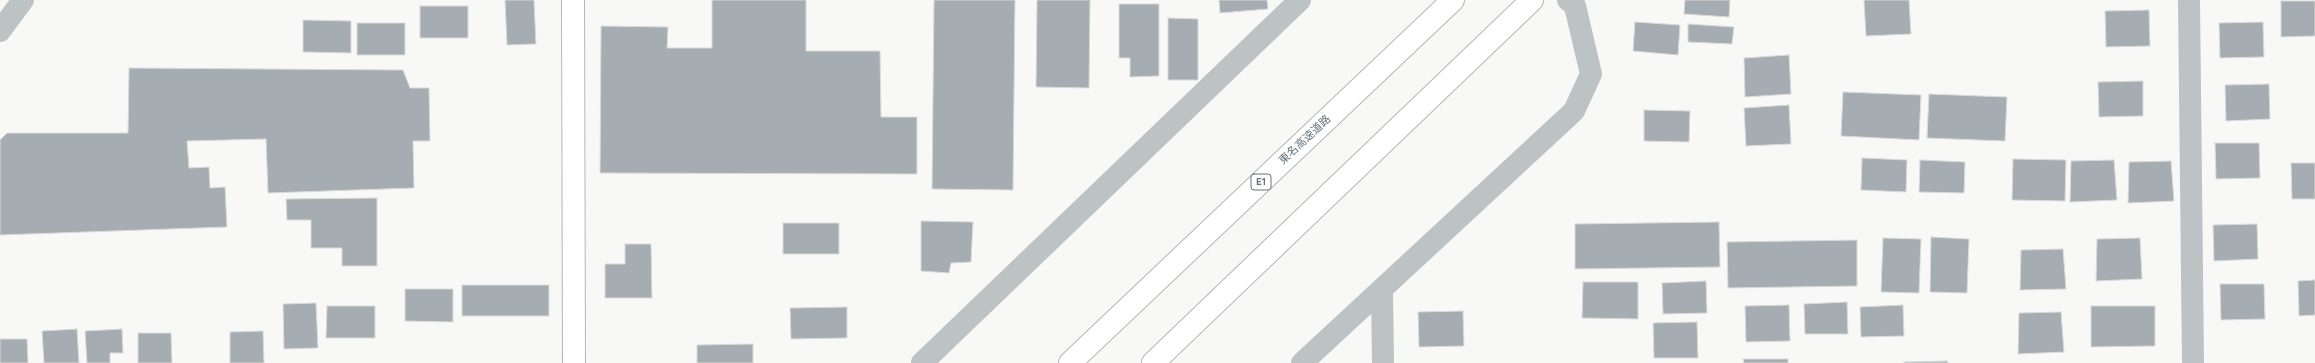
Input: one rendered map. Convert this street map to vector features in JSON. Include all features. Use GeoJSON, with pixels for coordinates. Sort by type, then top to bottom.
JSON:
{"type":"FeatureCollection","features":[{"type":"Feature","properties":{"kind":"main road"},"geometry":{"type":"LineString","coordinates":[[573,0],[574,363]]}},
{"type":"Feature","properties":{"kind":"main road","name":"東名高速道路"},"geometry":{"type":"LineString","coordinates":[[1070,363],[1452,0]]}},
{"type":"Feature","properties":{"kind":"main road"},"geometry":{"type":"LineString","coordinates":[[1153,363],[1532,0]]}},
{"type":"Feature","properties":{"kind":"street"},"geometry":{"type":"LineString","coordinates":[[0,31],[23,0]]}},
{"type":"Feature","properties":{"kind":"street"},"geometry":{"type":"LineString","coordinates":[[922,363],[1300,0]]}},
{"type":"Feature","properties":{"kind":"street"},"geometry":{"type":"LineString","coordinates":[[1302,363],[1574,112],[1591,74],[1575,6],[1568,0]]}},
{"type":"Feature","properties":{"kind":"street"},"geometry":{"type":"LineString","coordinates":[[2189,0],[2193,363]]}},
{"type":"Feature","properties":{"kind":"street"},"geometry":{"type":"LineString","coordinates":[[1382,289],[1383,363]]}},
{"type":"Feature","properties":{"kind":"building"},"geometry":{"type":"Polygon","coordinates":[[[505,0],[534,0],[536,44],[507,45],[505,0]]]}},
{"type":"Feature","properties":{"kind":"building"},"geometry":{"type":"Polygon","coordinates":[[[712,0],[806,0],[806,51],[880,51],[881,117],[917,117],[917,174],[600,173],[601,26],[668,27],[667,48],[712,48],[712,0]]]}},
{"type":"Feature","properties":{"kind":"building"},"geometry":{"type":"Polygon","coordinates":[[[934,0],[1015,0],[1013,190],[932,189],[934,0]]]}},
{"type":"Feature","properties":{"kind":"building"},"geometry":{"type":"Polygon","coordinates":[[[1037,0],[1090,0],[1089,88],[1036,87],[1037,0]]]}},
{"type":"Feature","properties":{"kind":"building"},"geometry":{"type":"Polygon","coordinates":[[[1219,0],[1267,0],[1268,9],[1220,13],[1219,0]]]}},
{"type":"Feature","properties":{"kind":"building"},"geometry":{"type":"Polygon","coordinates":[[[1685,0],[1730,0],[1729,17],[1684,14],[1685,0]]]}},
{"type":"Feature","properties":{"kind":"building"},"geometry":{"type":"Polygon","coordinates":[[[1864,0],[1909,0],[1911,34],[1866,36],[1864,0]]]}},
{"type":"Feature","properties":{"kind":"building"},"geometry":{"type":"Polygon","coordinates":[[[2281,1],[2315,1],[2315,36],[2281,37],[2281,1]]]}},
{"type":"Feature","properties":{"kind":"building"},"geometry":{"type":"Polygon","coordinates":[[[1119,4],[1159,4],[1159,76],[1130,77],[1130,58],[1119,58],[1119,4]]]}},
{"type":"Feature","properties":{"kind":"building"},"geometry":{"type":"Polygon","coordinates":[[[420,6],[468,6],[468,38],[420,38],[420,6]]]}},
{"type":"Feature","properties":{"kind":"building"},"geometry":{"type":"Polygon","coordinates":[[[2149,10],[2150,46],[2106,47],[2105,11],[2149,10]]]}},
{"type":"Feature","properties":{"kind":"building"},"geometry":{"type":"Polygon","coordinates":[[[1168,18],[1198,19],[1198,80],[1168,80],[1168,18]]]}},
{"type":"Feature","properties":{"kind":"building"},"geometry":{"type":"Polygon","coordinates":[[[303,20],[351,21],[351,53],[303,52],[303,20]]]}},
{"type":"Feature","properties":{"kind":"building"},"geometry":{"type":"Polygon","coordinates":[[[1635,22],[1680,25],[1678,55],[1633,51],[1635,22]]]}},
{"type":"Feature","properties":{"kind":"building"},"geometry":{"type":"Polygon","coordinates":[[[2263,22],[2264,57],[2220,58],[2219,23],[2263,22]]]}},
{"type":"Feature","properties":{"kind":"building"},"geometry":{"type":"Polygon","coordinates":[[[357,23],[405,23],[405,55],[357,55],[357,23]]]}},
{"type":"Feature","properties":{"kind":"building"},"geometry":{"type":"Polygon","coordinates":[[[1688,24],[1734,27],[1732,44],[1688,42],[1688,24]]]}},
{"type":"Feature","properties":{"kind":"building"},"geometry":{"type":"Polygon","coordinates":[[[1789,55],[1791,94],[1745,97],[1744,58],[1789,55]]]}},
{"type":"Feature","properties":{"kind":"building"},"geometry":{"type":"Polygon","coordinates":[[[129,68],[403,70],[410,88],[429,88],[430,141],[413,141],[414,188],[268,193],[266,139],[187,141],[189,168],[209,167],[210,188],[225,187],[227,227],[0,235],[0,140],[7,133],[128,133],[129,68]]]}},
{"type":"Feature","properties":{"kind":"building"},"geometry":{"type":"Polygon","coordinates":[[[2143,81],[2143,116],[2099,117],[2098,82],[2143,81]]]}},
{"type":"Feature","properties":{"kind":"building"},"geometry":{"type":"Polygon","coordinates":[[[2269,84],[2270,119],[2226,121],[2225,85],[2269,84]]]}},
{"type":"Feature","properties":{"kind":"building"},"geometry":{"type":"Polygon","coordinates":[[[1843,92],[1921,95],[1919,140],[1841,136],[1843,92]]]}},
{"type":"Feature","properties":{"kind":"building"},"geometry":{"type":"Polygon","coordinates":[[[1929,94],[2007,97],[2005,141],[1927,138],[1929,94]]]}},
{"type":"Feature","properties":{"kind":"building"},"geometry":{"type":"Polygon","coordinates":[[[1789,105],[1791,144],[1746,146],[1744,108],[1789,105]]]}},
{"type":"Feature","properties":{"kind":"building"},"geometry":{"type":"Polygon","coordinates":[[[1644,110],[1690,111],[1689,142],[1644,141],[1644,110]]]}},
{"type":"Feature","properties":{"kind":"building"},"geometry":{"type":"Polygon","coordinates":[[[2215,143],[2259,143],[2260,178],[2216,179],[2215,143]]]}},
{"type":"Feature","properties":{"kind":"building"},"geometry":{"type":"Polygon","coordinates":[[[1862,158],[1907,160],[1906,192],[1861,190],[1862,158]]]}},
{"type":"Feature","properties":{"kind":"building"},"geometry":{"type":"Polygon","coordinates":[[[2013,159],[2066,160],[2065,201],[2012,200],[2013,159]]]}},
{"type":"Feature","properties":{"kind":"building"},"geometry":{"type":"Polygon","coordinates":[[[1920,160],[1965,162],[1964,193],[1919,192],[1920,160]]]}},
{"type":"Feature","properties":{"kind":"building"},"geometry":{"type":"Polygon","coordinates":[[[2114,160],[2117,200],[2070,202],[2071,161],[2114,160]]]}},
{"type":"Feature","properties":{"kind":"building"},"geometry":{"type":"Polygon","coordinates":[[[2171,161],[2174,201],[2128,203],[2129,162],[2171,161]]]}},
{"type":"Feature","properties":{"kind":"building"},"geometry":{"type":"Polygon","coordinates":[[[2291,163],[2315,163],[2315,199],[2292,199],[2291,163]]]}},
{"type":"Feature","properties":{"kind":"building"},"geometry":{"type":"Polygon","coordinates":[[[377,198],[377,266],[342,266],[342,248],[311,248],[311,220],[287,220],[286,199],[377,198]]]}},
{"type":"Feature","properties":{"kind":"building"},"geometry":{"type":"Polygon","coordinates":[[[921,221],[973,222],[971,262],[951,263],[949,273],[921,271],[921,221]]]}},
{"type":"Feature","properties":{"kind":"building"},"geometry":{"type":"Polygon","coordinates":[[[1719,222],[1720,267],[1575,269],[1575,224],[1719,222]]]}},
{"type":"Feature","properties":{"kind":"building"},"geometry":{"type":"Polygon","coordinates":[[[783,223],[839,223],[839,254],[783,254],[783,223]]]}},
{"type":"Feature","properties":{"kind":"building"},"geometry":{"type":"Polygon","coordinates":[[[2257,224],[2258,259],[2214,261],[2213,225],[2257,224]]]}},
{"type":"Feature","properties":{"kind":"building"},"geometry":{"type":"Polygon","coordinates":[[[1931,237],[1969,239],[1967,293],[1930,292],[1931,237]]]}},
{"type":"Feature","properties":{"kind":"building"},"geometry":{"type":"Polygon","coordinates":[[[1883,238],[1921,239],[1919,293],[1881,292],[1883,238]]]}},
{"type":"Feature","properties":{"kind":"building"},"geometry":{"type":"Polygon","coordinates":[[[2140,238],[2142,279],[2096,281],[2097,239],[2140,238]]]}},
{"type":"Feature","properties":{"kind":"building"},"geometry":{"type":"Polygon","coordinates":[[[1857,240],[1857,286],[1728,288],[1727,242],[1857,240]]]}},
{"type":"Feature","properties":{"kind":"building"},"geometry":{"type":"Polygon","coordinates":[[[625,244],[651,244],[652,298],[605,298],[605,264],[625,264],[625,244]]]}},
{"type":"Feature","properties":{"kind":"building"},"geometry":{"type":"Polygon","coordinates":[[[2063,249],[2066,289],[2020,290],[2021,250],[2063,249]]]}},
{"type":"Feature","properties":{"kind":"building"},"geometry":{"type":"Polygon","coordinates":[[[2315,280],[2315,315],[2299,316],[2298,281],[2315,280]]]}},
{"type":"Feature","properties":{"kind":"building"},"geometry":{"type":"Polygon","coordinates":[[[1706,281],[1707,313],[1663,314],[1662,283],[1706,281]]]}},
{"type":"Feature","properties":{"kind":"building"},"geometry":{"type":"Polygon","coordinates":[[[1583,282],[1638,282],[1638,319],[1582,318],[1583,282]]]}},
{"type":"Feature","properties":{"kind":"building"},"geometry":{"type":"Polygon","coordinates":[[[2220,284],[2264,284],[2265,319],[2221,320],[2220,284]]]}},
{"type":"Feature","properties":{"kind":"building"},"geometry":{"type":"Polygon","coordinates":[[[462,285],[549,285],[549,316],[462,316],[462,285]]]}},
{"type":"Feature","properties":{"kind":"building"},"geometry":{"type":"Polygon","coordinates":[[[405,289],[453,289],[453,322],[405,321],[405,289]]]}},
{"type":"Feature","properties":{"kind":"building"},"geometry":{"type":"Polygon","coordinates":[[[1847,302],[1848,334],[1805,334],[1804,304],[1847,302]]]}},
{"type":"Feature","properties":{"kind":"building"},"geometry":{"type":"Polygon","coordinates":[[[316,303],[318,348],[284,349],[283,304],[316,303]]]}},
{"type":"Feature","properties":{"kind":"building"},"geometry":{"type":"Polygon","coordinates":[[[1789,305],[1790,341],[1746,342],[1745,306],[1789,305]]]}},
{"type":"Feature","properties":{"kind":"building"},"geometry":{"type":"Polygon","coordinates":[[[1903,305],[1904,336],[1861,337],[1860,307],[1903,305]]]}},
{"type":"Feature","properties":{"kind":"building"},"geometry":{"type":"Polygon","coordinates":[[[327,306],[375,306],[375,338],[326,338],[327,306]]]}},
{"type":"Feature","properties":{"kind":"building"},"geometry":{"type":"Polygon","coordinates":[[[2091,306],[2155,306],[2155,346],[2091,347],[2091,306]]]}},
{"type":"Feature","properties":{"kind":"building"},"geometry":{"type":"Polygon","coordinates":[[[847,307],[847,338],[791,339],[790,308],[847,307]]]}},
{"type":"Feature","properties":{"kind":"building"},"geometry":{"type":"Polygon","coordinates":[[[1463,311],[1464,346],[1419,347],[1418,312],[1463,311]]]}},
{"type":"Feature","properties":{"kind":"building"},"geometry":{"type":"Polygon","coordinates":[[[2061,312],[2064,352],[2018,354],[2019,313],[2061,312]]]}},
{"type":"Feature","properties":{"kind":"building"},"geometry":{"type":"Polygon","coordinates":[[[1697,322],[1698,358],[1654,358],[1653,323],[1697,322]]]}},
{"type":"Feature","properties":{"kind":"building"},"geometry":{"type":"Polygon","coordinates":[[[77,329],[79,363],[44,363],[42,331],[77,329]]]}},
{"type":"Feature","properties":{"kind":"building"},"geometry":{"type":"Polygon","coordinates":[[[122,329],[123,353],[110,353],[110,363],[87,363],[85,331],[122,329]]]}},
{"type":"Feature","properties":{"kind":"building"},"geometry":{"type":"Polygon","coordinates":[[[263,331],[264,363],[230,363],[230,332],[263,331]]]}},
{"type":"Feature","properties":{"kind":"building"},"geometry":{"type":"Polygon","coordinates":[[[138,333],[171,333],[172,363],[138,363],[138,333]]]}},
{"type":"Feature","properties":{"kind":"building"},"geometry":{"type":"Polygon","coordinates":[[[0,339],[27,339],[28,363],[0,363],[0,339]]]}},
{"type":"Feature","properties":{"kind":"building"},"geometry":{"type":"Polygon","coordinates":[[[753,344],[753,363],[697,363],[697,345],[753,344]]]}},
{"type":"Feature","properties":{"kind":"building"},"geometry":{"type":"Polygon","coordinates":[[[1743,359],[1788,359],[1788,363],[1744,363],[1743,359]]]}},
{"type":"Feature","properties":{"kind":"building"},"geometry":{"type":"Polygon","coordinates":[[[1947,361],[1948,363],[1904,363],[1904,362],[1947,361]]]}}]}
